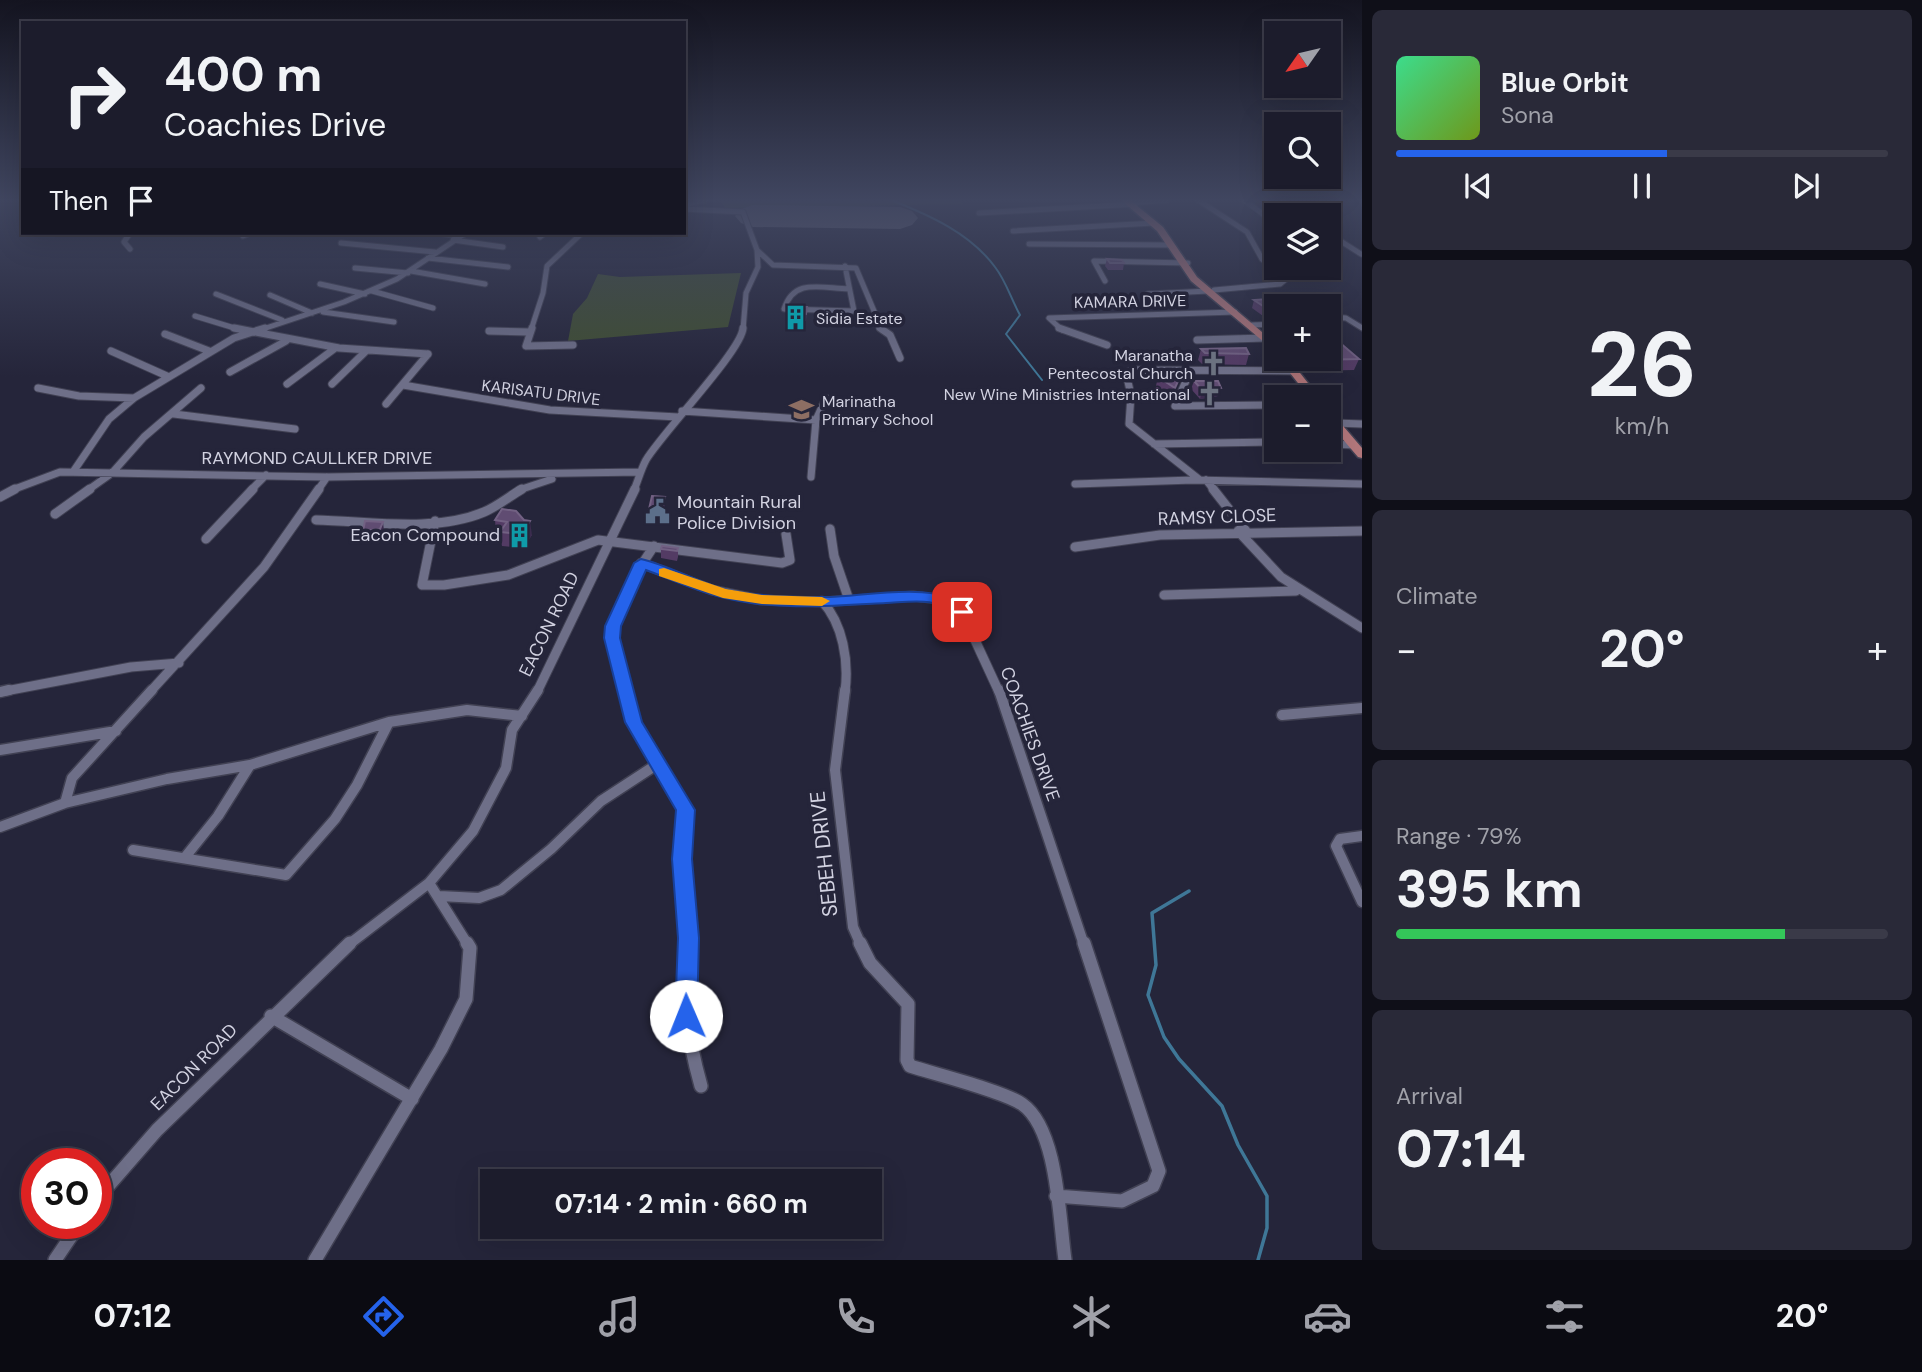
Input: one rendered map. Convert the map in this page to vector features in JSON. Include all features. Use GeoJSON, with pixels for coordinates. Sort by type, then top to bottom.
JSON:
{"type":"FeatureCollection","features":[{"type":"Feature","properties":{"kind":"main road"},"geometry":{"type":"LineString","coordinates":[[1182,259],[1235,312],[1255,325],[1264,337]]}},
{"type":"Feature","properties":{"kind":"main road"},"geometry":{"type":"LineString","coordinates":[[1183,259],[1185,263]]}},
{"type":"Feature","properties":{"kind":"main road"},"geometry":{"type":"LineString","coordinates":[[1214,292],[1264,332]]}},
{"type":"Feature","properties":{"kind":"main road"},"geometry":{"type":"LineString","coordinates":[[1294,371],[1305,385]]}},
{"type":"Feature","properties":{"kind":"main road"},"geometry":{"type":"LineString","coordinates":[[1301,371],[1313,385]]}},
{"type":"Feature","properties":{"kind":"main road"},"geometry":{"type":"LineString","coordinates":[[1341,426],[1358,445],[1362,455]]}},
{"type":"Feature","properties":{"kind":"street"},"geometry":{"type":"LineString","coordinates":[[73,472],[109,419],[166,376],[249,332],[320,311],[369,292],[409,272],[427,259]]}},
{"type":"Feature","properties":{"kind":"street"},"geometry":{"type":"LineString","coordinates":[[435,259],[508,267]]}},
{"type":"Feature","properties":{"kind":"street"},"geometry":{"type":"LineString","coordinates":[[555,259],[547,266],[543,293],[529,332],[527,347],[573,345]]}},
{"type":"Feature","properties":{"kind":"street","name":"EACON ROAD"},"geometry":{"type":"LineString","coordinates":[[112,1181],[148,1139],[224,1067],[271,1016],[357,936],[429,883],[464,844],[506,768],[509,735],[546,679],[612,541],[639,475],[680,414],[734,350],[743,334],[747,293],[758,267],[758,259]]}},
{"type":"Feature","properties":{"kind":"street"},"geometry":{"type":"LineString","coordinates":[[767,259],[774,265],[845,266],[860,271],[880,328],[890,335],[900,358]]}},
{"type":"Feature","properties":{"kind":"street"},"geometry":{"type":"LineString","coordinates":[[1214,292],[1286,282],[1263,259]]}},
{"type":"Feature","properties":{"kind":"street"},"geometry":{"type":"LineString","coordinates":[[1105,281],[1094,261],[1185,263]]}},
{"type":"Feature","properties":{"kind":"street"},"geometry":{"type":"LineString","coordinates":[[845,266],[854,312],[784,309],[789,294],[797,288],[849,289]]}},
{"type":"Feature","properties":{"kind":"street"},"geometry":{"type":"LineString","coordinates":[[355,268],[409,272],[485,284]]}},
{"type":"Feature","properties":{"kind":"street"},"geometry":{"type":"LineString","coordinates":[[320,284],[369,292],[433,308]]}},
{"type":"Feature","properties":{"kind":"street"},"geometry":{"type":"LineString","coordinates":[[1148,294],[1294,285]]}},
{"type":"Feature","properties":{"kind":"street"},"geometry":{"type":"LineString","coordinates":[[216,294],[284,320]]}},
{"type":"Feature","properties":{"kind":"street"},"geometry":{"type":"LineString","coordinates":[[270,295],[312,313]]}},
{"type":"Feature","properties":{"kind":"street"},"geometry":{"type":"LineString","coordinates":[[320,311],[394,322]]}},
{"type":"Feature","properties":{"kind":"street","name":"KAMARA DRIVE"},"geometry":{"type":"LineString","coordinates":[[1107,345],[1060,329],[1049,318],[1235,312]]}},
{"type":"Feature","properties":{"kind":"street"},"geometry":{"type":"LineString","coordinates":[[195,316],[286,341],[334,349],[428,354],[386,404]]}},
{"type":"Feature","properties":{"kind":"street"},"geometry":{"type":"LineString","coordinates":[[1341,318],[1362,327]]}},
{"type":"Feature","properties":{"kind":"street"},"geometry":{"type":"LineString","coordinates":[[1255,325],[1264,325]]}},
{"type":"Feature","properties":{"kind":"street"},"geometry":{"type":"LineString","coordinates":[[488,331],[529,332]]}},
{"type":"Feature","properties":{"kind":"street"},"geometry":{"type":"LineString","coordinates":[[165,334],[209,351]]}},
{"type":"Feature","properties":{"kind":"street"},"geometry":{"type":"LineString","coordinates":[[1197,340],[1264,338]]}},
{"type":"Feature","properties":{"kind":"street"},"geometry":{"type":"LineString","coordinates":[[230,372],[286,341]]}},
{"type":"Feature","properties":{"kind":"street"},"geometry":{"type":"LineString","coordinates":[[287,384],[334,349]]}},
{"type":"Feature","properties":{"kind":"street"},"geometry":{"type":"LineString","coordinates":[[111,351],[166,376]]}},
{"type":"Feature","properties":{"kind":"street"},"geometry":{"type":"LineString","coordinates":[[332,384],[365,352]]}},
{"type":"Feature","properties":{"kind":"street"},"geometry":{"type":"LineString","coordinates":[[1264,371],[1127,371],[1131,395],[1128,423],[1203,480],[1242,531],[1255,555],[1296,591],[1362,628]]}},
{"type":"Feature","properties":{"kind":"street"},"geometry":{"type":"LineString","coordinates":[[1189,374],[1175,406],[1264,405]]}},
{"type":"Feature","properties":{"kind":"street","name":"KARISATU DRIVE"},"geometry":{"type":"LineString","coordinates":[[403,385],[550,410],[816,420]]}},
{"type":"Feature","properties":{"kind":"street"},"geometry":{"type":"LineString","coordinates":[[38,388],[79,396],[134,398]]}},
{"type":"Feature","properties":{"kind":"street"},"geometry":{"type":"LineString","coordinates":[[55,514],[112,472],[144,437],[174,414],[201,388]]}},
{"type":"Feature","properties":{"kind":"street"},"geometry":{"type":"LineString","coordinates":[[811,477],[816,420],[826,398]]}},
{"type":"Feature","properties":{"kind":"street"},"geometry":{"type":"LineString","coordinates":[[174,414],[295,429]]}},
{"type":"Feature","properties":{"kind":"street"},"geometry":{"type":"LineString","coordinates":[[1341,422],[1362,424]]}},
{"type":"Feature","properties":{"kind":"street"},"geometry":{"type":"LineString","coordinates":[[1154,444],[1264,442]]}},
{"type":"Feature","properties":{"kind":"street","name":"RAYMOND CAULLKER DRIVE"},"geometry":{"type":"LineString","coordinates":[[0,497],[43,476],[73,472],[327,477],[639,475]]}},
{"type":"Feature","properties":{"kind":"street"},"geometry":{"type":"LineString","coordinates":[[206,539],[266,475]]}},
{"type":"Feature","properties":{"kind":"street"},"geometry":{"type":"LineString","coordinates":[[316,520],[459,519],[494,509],[538,480],[639,475]]}},
{"type":"Feature","properties":{"kind":"street"},"geometry":{"type":"LineString","coordinates":[[65,803],[67,787],[72,778],[264,567],[327,477]]}},
{"type":"Feature","properties":{"kind":"street"},"geometry":{"type":"LineString","coordinates":[[1074,484],[1203,480],[1362,484]]}},
{"type":"Feature","properties":{"kind":"street"},"geometry":{"type":"LineString","coordinates":[[435,520],[422,585],[486,580],[528,569],[593,541],[782,562],[790,560],[786,534]]}},
{"type":"Feature","properties":{"kind":"street"},"geometry":{"type":"LineString","coordinates":[[830,529],[834,556],[849,600]]}},
{"type":"Feature","properties":{"kind":"street","name":"RAMSY CLOSE"},"geometry":{"type":"LineString","coordinates":[[1075,547],[1131,537],[1242,531],[1362,531]]}},
{"type":"Feature","properties":{"kind":"street"},"geometry":{"type":"LineString","coordinates":[[654,546],[641,563],[613,626],[612,638],[628,709],[656,765],[685,810],[682,859],[688,938],[684,996],[687,1036],[701,1086]]}},
{"type":"Feature","properties":{"kind":"street","name":"COACHIES DRIVE"},"geometry":{"type":"LineString","coordinates":[[641,563],[723,593],[762,600],[822,601],[926,596],[956,605],[962,612],[1005,704],[1121,1047],[1130,1087],[1154,1147],[1159,1171],[1153,1186],[1122,1201],[1056,1196]]}},
{"type":"Feature","properties":{"kind":"street"},"geometry":{"type":"LineString","coordinates":[[1164,596],[1296,591]]}},
{"type":"Feature","properties":{"kind":"street","name":"SEBEH DRIVE"},"geometry":{"type":"LineString","coordinates":[[822,601],[836,619],[843,639],[847,676],[843,723],[835,752],[844,862],[853,927],[870,963],[908,1004],[907,1059],[916,1070],[1005,1096],[1030,1108],[1036,1116],[1050,1152],[1065,1260]]}},
{"type":"Feature","properties":{"kind":"street"},"geometry":{"type":"LineString","coordinates":[[0,692],[131,667],[179,663]]}},
{"type":"Feature","properties":{"kind":"street"},"geometry":{"type":"LineString","coordinates":[[1283,715],[1362,708]]}},
{"type":"Feature","properties":{"kind":"street"},"geometry":{"type":"LineString","coordinates":[[0,827],[65,803],[167,779],[250,765],[389,722],[440,712],[467,710],[522,716]]}},
{"type":"Feature","properties":{"kind":"street"},"geometry":{"type":"LineString","coordinates":[[133,850],[186,856],[286,874],[291,872],[335,819],[358,785],[389,722]]}},
{"type":"Feature","properties":{"kind":"street"},"geometry":{"type":"LineString","coordinates":[[0,750],[116,731]]}},
{"type":"Feature","properties":{"kind":"street"},"geometry":{"type":"LineString","coordinates":[[186,856],[218,816],[250,765]]}},
{"type":"Feature","properties":{"kind":"street"},"geometry":{"type":"LineString","coordinates":[[439,896],[479,898],[501,890],[551,849],[601,801],[656,765]]}},
{"type":"Feature","properties":{"kind":"street"},"geometry":{"type":"LineString","coordinates":[[1362,836],[1340,839],[1336,846],[1362,902]]}},
{"type":"Feature","properties":{"kind":"street"},"geometry":{"type":"LineString","coordinates":[[315,1260],[446,1039],[468,990],[470,948],[429,883]]}},
{"type":"Feature","properties":{"kind":"street"},"geometry":{"type":"LineString","coordinates":[[271,1016],[412,1098]]}},
{"type":"Feature","properties":{"kind":"street"},"geometry":{"type":"LineString","coordinates":[[55,1260],[69,1239]]}},
{"type":"Feature","properties":{"kind":"green space"},"geometry":{"type":"Polygon","coordinates":[[[741,273],[728,327],[568,341],[573,314],[587,298],[598,274],[620,277],[741,273]]]}},
{"type":"Feature","properties":{"kind":"building"},"geometry":{"type":"Polygon","coordinates":[[[1107,259],[1122,260],[1124,263],[1110,263],[1107,259]]]}},
{"type":"Feature","properties":{"kind":"building"},"geometry":{"type":"Polygon","coordinates":[[[1264,299],[1264,307],[1254,300],[1264,299]]]}},
{"type":"Feature","properties":{"kind":"building"},"geometry":{"type":"Polygon","coordinates":[[[788,307],[807,307],[806,314],[787,312],[788,307]]]}},
{"type":"Feature","properties":{"kind":"building"},"geometry":{"type":"Polygon","coordinates":[[[1341,344],[1359,359],[1341,359],[1341,344]]]}},
{"type":"Feature","properties":{"kind":"building"},"geometry":{"type":"Polygon","coordinates":[[[1246,348],[1249,354],[1205,353],[1201,349],[1246,348]]]}},
{"type":"Feature","properties":{"kind":"building"},"geometry":{"type":"Polygon","coordinates":[[[1175,375],[1179,379],[1175,388],[1158,377],[1175,375]]]}},
{"type":"Feature","properties":{"kind":"building"},"geometry":{"type":"Polygon","coordinates":[[[1194,381],[1218,381],[1221,388],[1202,390],[1194,381]]]}},
{"type":"Feature","properties":{"kind":"building"},"geometry":{"type":"Polygon","coordinates":[[[652,496],[665,497],[661,510],[649,509],[652,496]]]}},
{"type":"Feature","properties":{"kind":"building"},"geometry":{"type":"Polygon","coordinates":[[[502,509],[516,511],[524,520],[530,521],[522,534],[500,532],[507,522],[495,520],[502,509]]]}},
{"type":"Feature","properties":{"kind":"building"},"geometry":{"type":"Polygon","coordinates":[[[365,521],[383,522],[380,529],[363,531],[365,521]]]}},
{"type":"Feature","properties":{"kind":"building"},"geometry":{"type":"Polygon","coordinates":[[[662,546],[678,548],[677,551],[661,549],[662,546]]]}},
{"type":"Feature","properties":{"kind":"waterway"},"geometry":{"type":"LineString","coordinates":[[988,259],[1002,278],[1020,315],[1006,334],[1042,380]]}},
{"type":"Feature","properties":{"kind":"waterway"},"geometry":{"type":"LineString","coordinates":[[1189,891],[1152,913],[1156,965],[1148,995],[1164,1037],[1179,1059],[1222,1106],[1238,1145],[1267,1196],[1267,1228],[1258,1260]]}},
{"type":"Feature","properties":{"kind":"slow traffic"},"geometry":{"type":"LineString","coordinates":[[664,572],[723,593],[762,600],[822,601]]}},
{"type":"Feature","properties":{"kind":"place","name":"Sidia Estate"},"geometry":{"type":"Point","coordinates":[796,318]}},
{"type":"Feature","properties":{"kind":"place","name":"Maranatha Pentecostal Church"},"geometry":{"type":"Point","coordinates":[1213,364]}},
{"type":"Feature","properties":{"kind":"place","name":"New Wine Ministries International"},"geometry":{"type":"Point","coordinates":[1210,394]}},
{"type":"Feature","properties":{"kind":"place","name":"Marinatha Primary School"},"geometry":{"type":"Point","coordinates":[802,410]}},
{"type":"Feature","properties":{"kind":"place","name":"Mountain Rural Police Division"},"geometry":{"type":"Point","coordinates":[657,512]}},
{"type":"Feature","properties":{"kind":"place","name":"Eacon Compound"},"geometry":{"type":"Point","coordinates":[520,535]}},
{"type":"Feature","properties":{"kind":"route"},"geometry":{"type":"LineString","coordinates":[[686,1016],[684,996],[688,938],[682,859],[685,810],[679,795],[656,765],[628,709],[612,638],[613,626],[641,563],[723,593],[762,600],[831,601],[926,596],[940,598],[956,605],[962,612]]}}]}
